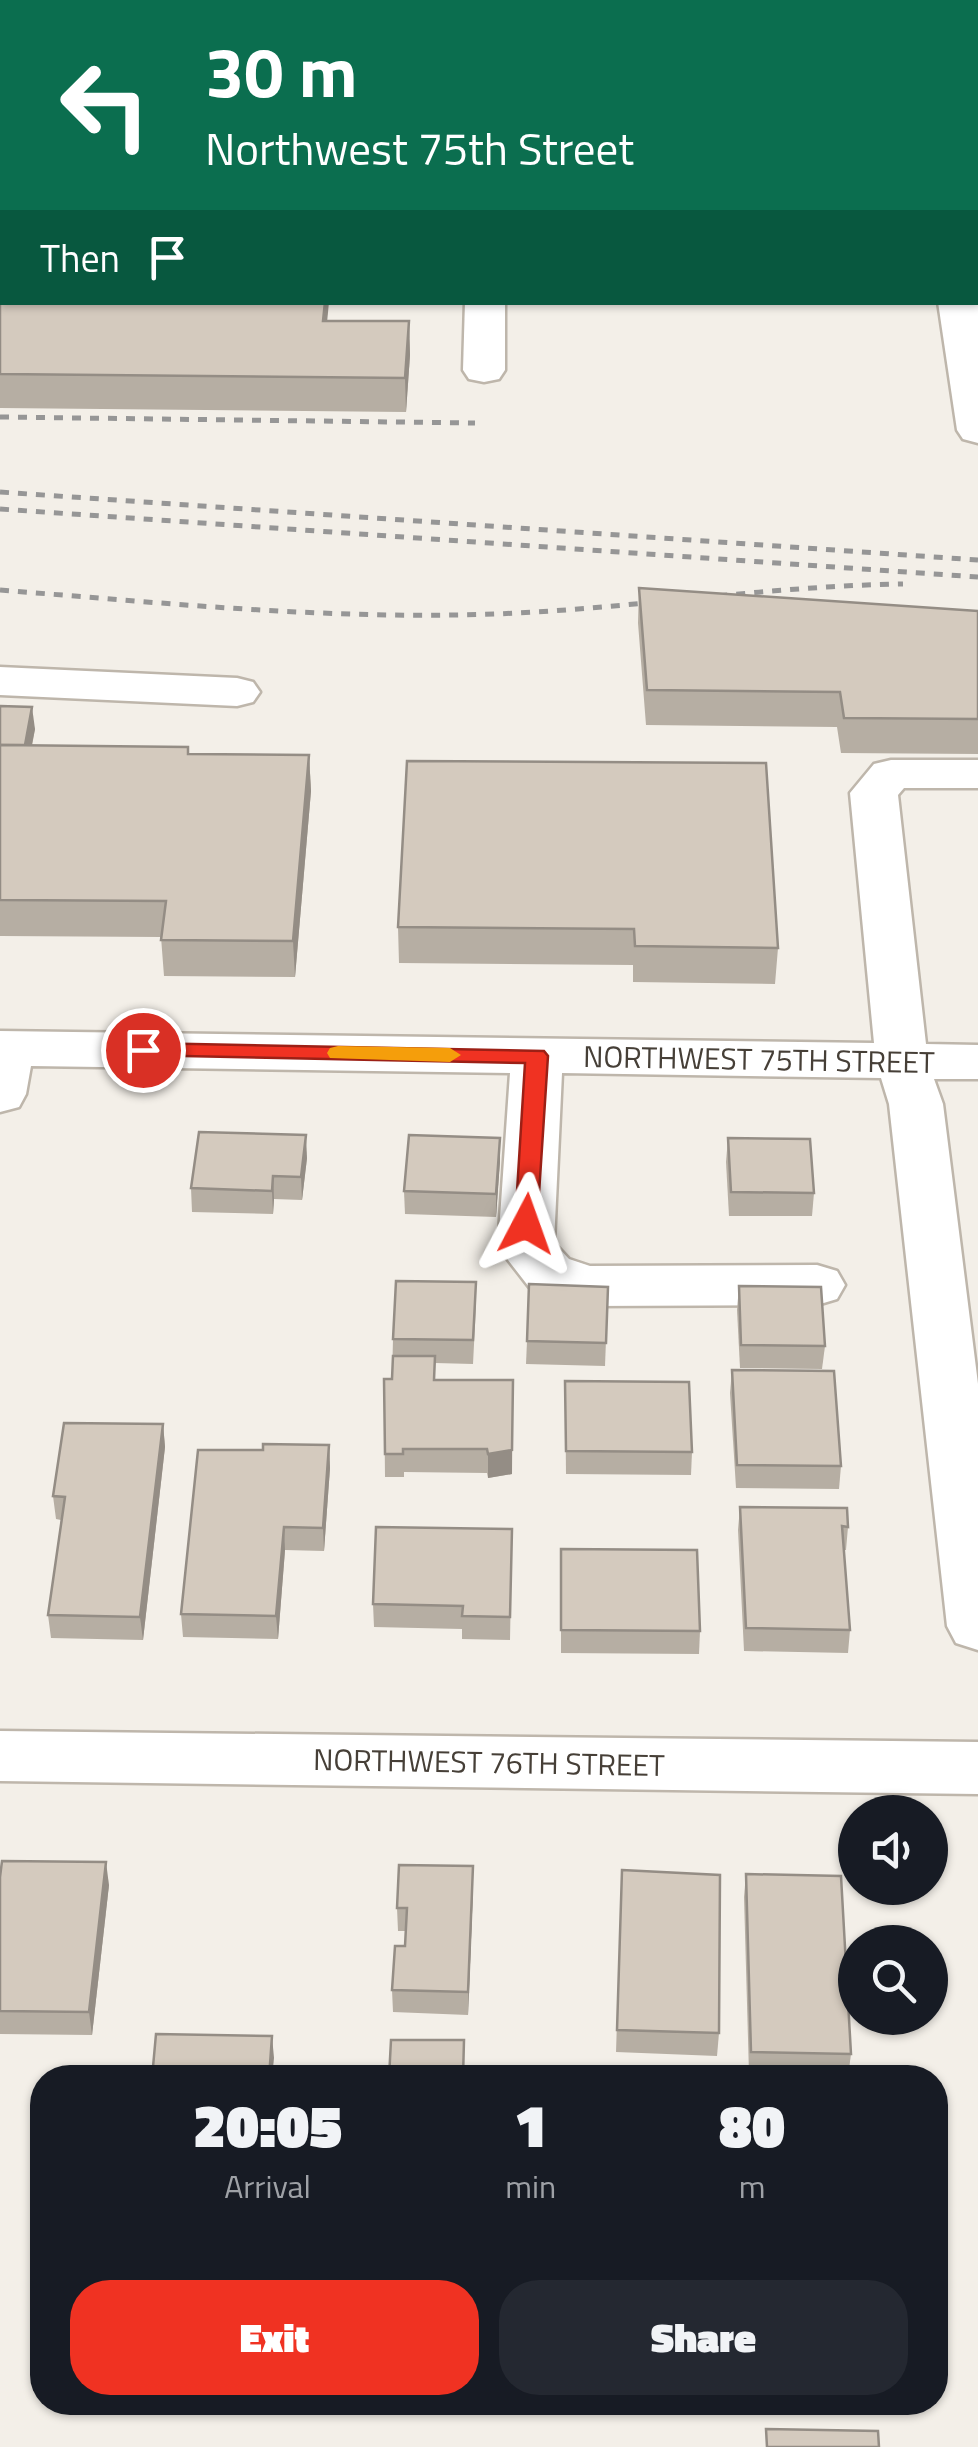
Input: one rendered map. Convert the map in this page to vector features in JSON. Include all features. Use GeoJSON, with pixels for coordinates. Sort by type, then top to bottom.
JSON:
{"type":"FeatureCollection","features":[{"type":"Feature","properties":{"kind":"street"},"geometry":{"type":"LineString","coordinates":[[484,370],[485,305]]}},
{"type":"Feature","properties":{"kind":"street"},"geometry":{"type":"LineString","coordinates":[[958,305],[978,430]]}},
{"type":"Feature","properties":{"kind":"street"},"geometry":{"type":"LineString","coordinates":[[0,682],[237,692]]}},
{"type":"Feature","properties":{"kind":"street"},"geometry":{"type":"LineString","coordinates":[[978,774],[891,774],[874,793],[902,1061],[916,1104],[978,1626]]}},
{"type":"Feature","properties":{"kind":"street"},"geometry":{"type":"LineString","coordinates":[[537,1056],[526,1247],[549,1274],[588,1286],[817,1285]]}},
{"type":"Feature","properties":{"kind":"street","name":"NORTHWEST 75TH STREET"},"geometry":{"type":"LineString","coordinates":[[2,1063],[537,1056],[978,1062]]}},
{"type":"Feature","properties":{"kind":"street","name":"NORTHWEST 76TH STREET"},"geometry":{"type":"LineString","coordinates":[[0,1756],[978,1768]]}},
{"type":"Feature","properties":{"kind":"building"},"geometry":{"type":"Polygon","coordinates":[[[0,305],[325,305],[323,321],[409,321],[405,378],[0,374],[0,305]]]}},
{"type":"Feature","properties":{"kind":"building"},"geometry":{"type":"Polygon","coordinates":[[[639,588],[978,611],[978,719],[844,718],[840,692],[647,690],[639,588]]]}},
{"type":"Feature","properties":{"kind":"building"},"geometry":{"type":"Polygon","coordinates":[[[0,706],[32,707],[25,745],[0,745],[0,706]]]}},
{"type":"Feature","properties":{"kind":"building"},"geometry":{"type":"Polygon","coordinates":[[[0,745],[188,747],[188,754],[309,755],[293,941],[161,940],[166,901],[0,900],[0,745]]]}},
{"type":"Feature","properties":{"kind":"building"},"geometry":{"type":"Polygon","coordinates":[[[407,761],[766,763],[778,948],[635,946],[634,929],[398,927],[407,761]]]}},
{"type":"Feature","properties":{"kind":"building"},"geometry":{"type":"Polygon","coordinates":[[[199,1132],[306,1135],[301,1177],[273,1176],[272,1191],[191,1188],[199,1132]]]}},
{"type":"Feature","properties":{"kind":"building"},"geometry":{"type":"Polygon","coordinates":[[[409,1135],[500,1138],[496,1194],[404,1191],[409,1135]]]}},
{"type":"Feature","properties":{"kind":"building"},"geometry":{"type":"Polygon","coordinates":[[[728,1138],[810,1139],[814,1193],[731,1192],[728,1138]]]}},
{"type":"Feature","properties":{"kind":"building"},"geometry":{"type":"Polygon","coordinates":[[[396,1281],[476,1282],[473,1340],[393,1339],[396,1281]]]}},
{"type":"Feature","properties":{"kind":"building"},"geometry":{"type":"Polygon","coordinates":[[[529,1284],[608,1287],[606,1343],[527,1341],[529,1284]]]}},
{"type":"Feature","properties":{"kind":"building"},"geometry":{"type":"Polygon","coordinates":[[[739,1286],[821,1287],[825,1346],[741,1345],[739,1286]]]}},
{"type":"Feature","properties":{"kind":"building"},"geometry":{"type":"Polygon","coordinates":[[[393,1356],[435,1356],[434,1380],[513,1380],[512,1450],[488,1454],[487,1449],[403,1449],[403,1454],[385,1454],[384,1379],[392,1379],[393,1356]]]}},
{"type":"Feature","properties":{"kind":"building"},"geometry":{"type":"Polygon","coordinates":[[[732,1370],[834,1371],[841,1466],[737,1465],[732,1370]]]}},
{"type":"Feature","properties":{"kind":"building"},"geometry":{"type":"Polygon","coordinates":[[[565,1381],[689,1382],[692,1452],[566,1451],[565,1381]]]}},
{"type":"Feature","properties":{"kind":"building"},"geometry":{"type":"Polygon","coordinates":[[[64,1423],[163,1424],[140,1617],[48,1615],[65,1497],[53,1496],[64,1423]]]}},
{"type":"Feature","properties":{"kind":"building"},"geometry":{"type":"Polygon","coordinates":[[[263,1444],[329,1445],[323,1528],[284,1527],[276,1616],[181,1614],[198,1450],[263,1450],[263,1444]]]}},
{"type":"Feature","properties":{"kind":"building"},"geometry":{"type":"Polygon","coordinates":[[[740,1507],[847,1508],[848,1527],[842,1526],[850,1630],[746,1628],[740,1507]]]}},
{"type":"Feature","properties":{"kind":"building"},"geometry":{"type":"Polygon","coordinates":[[[376,1527],[512,1529],[510,1617],[462,1616],[463,1606],[373,1604],[376,1527]]]}},
{"type":"Feature","properties":{"kind":"building"},"geometry":{"type":"Polygon","coordinates":[[[561,1549],[697,1550],[700,1631],[561,1630],[561,1549]]]}},
{"type":"Feature","properties":{"kind":"building"},"geometry":{"type":"Polygon","coordinates":[[[2,1861],[106,1862],[89,2012],[0,2011],[2,1861]]]}},
{"type":"Feature","properties":{"kind":"building"},"geometry":{"type":"Polygon","coordinates":[[[399,1865],[473,1866],[468,1992],[392,1990],[395,1946],[405,1946],[407,1908],[397,1908],[399,1865]]]}},
{"type":"Feature","properties":{"kind":"building"},"geometry":{"type":"Polygon","coordinates":[[[622,1870],[720,1875],[719,2033],[617,2030],[622,1870]]]}},
{"type":"Feature","properties":{"kind":"building"},"geometry":{"type":"Polygon","coordinates":[[[746,1874],[838,1876],[838,1905],[843,1905],[844,1925],[838,1925],[838,2035],[850,2035],[851,2054],[751,2052],[746,1874]]]}},
{"type":"Feature","properties":{"kind":"building"},"geometry":{"type":"Polygon","coordinates":[[[156,2034],[272,2036],[270,2065],[153,2065],[156,2034]]]}},
{"type":"Feature","properties":{"kind":"building"},"geometry":{"type":"Polygon","coordinates":[[[391,2040],[464,2040],[463,2065],[390,2065],[391,2040]]]}},
{"type":"Feature","properties":{"kind":"building"},"geometry":{"type":"Polygon","coordinates":[[[766,2429],[878,2431],[879,2447],[767,2447],[766,2429]]]}},
{"type":"Feature","properties":{"kind":"railway"},"geometry":{"type":"LineString","coordinates":[[0,417],[475,423]]}},
{"type":"Feature","properties":{"kind":"railway"},"geometry":{"type":"LineString","coordinates":[[0,492],[978,560]]}},
{"type":"Feature","properties":{"kind":"railway"},"geometry":{"type":"LineString","coordinates":[[0,509],[978,577]]}},
{"type":"Feature","properties":{"kind":"railway"},"geometry":{"type":"LineString","coordinates":[[0,590],[247,609],[432,615],[545,611],[903,584]]}},
{"type":"Feature","properties":{"kind":"slow traffic"},"geometry":{"type":"LineString","coordinates":[[338,1053],[450,1055]]}},
{"type":"Feature","properties":{"kind":"route"},"geometry":{"type":"LineString","coordinates":[[143,1050],[537,1056],[526,1224]]}}]}
